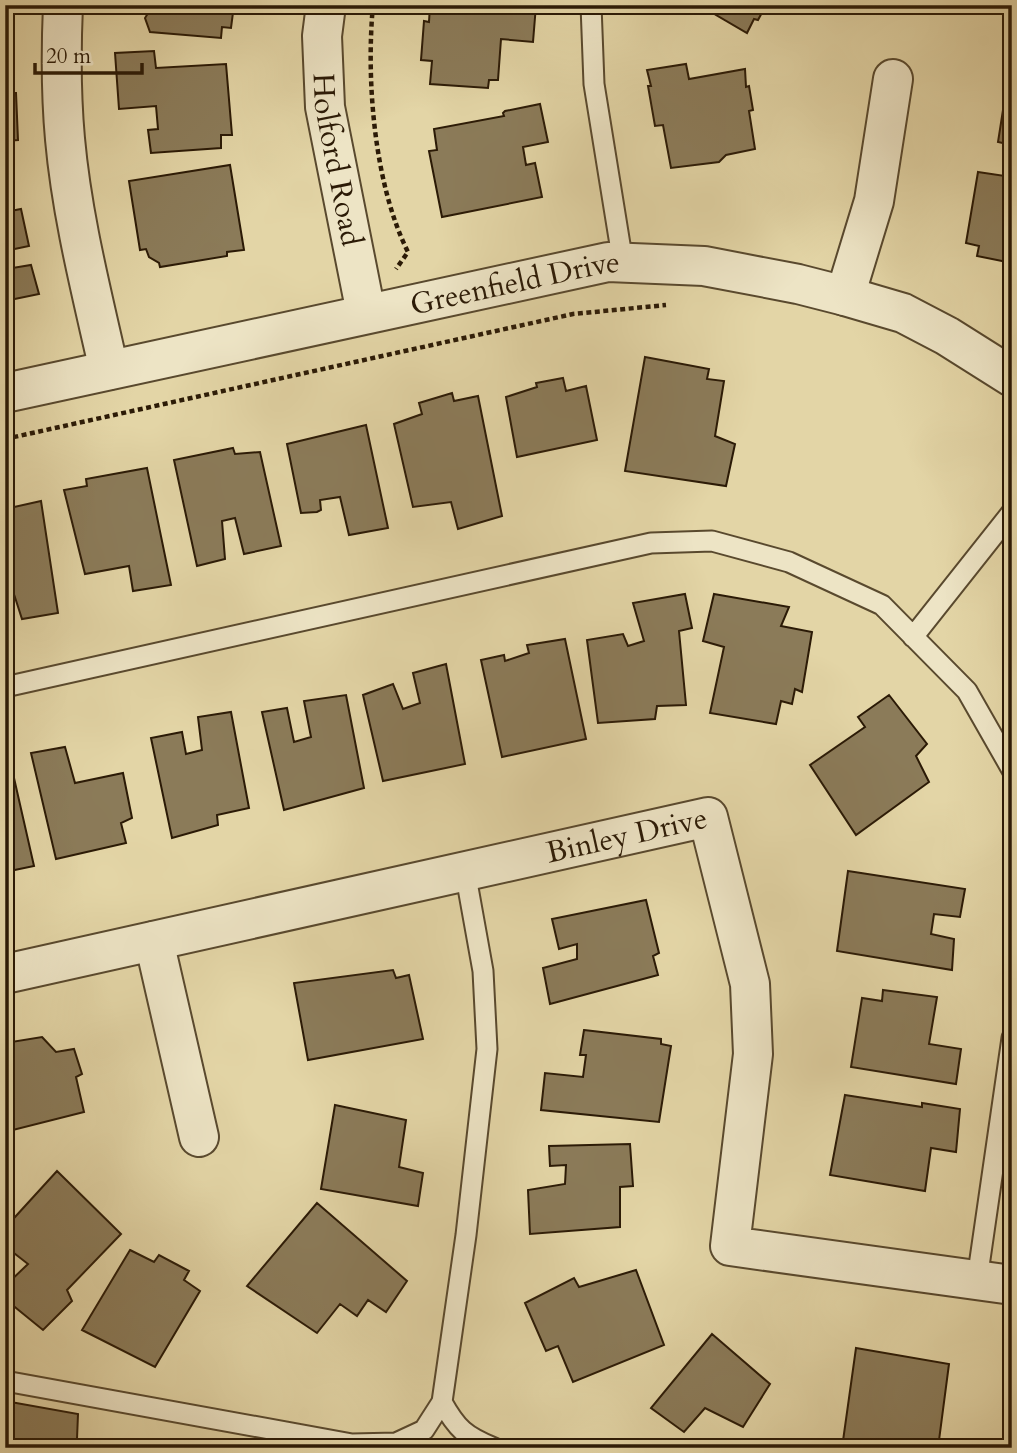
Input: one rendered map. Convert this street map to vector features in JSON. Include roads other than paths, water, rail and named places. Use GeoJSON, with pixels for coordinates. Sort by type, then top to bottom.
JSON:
{"type":"FeatureCollection","features":[{"type":"Feature","properties":{"kind":"street"},"geometry":{"type":"LineString","coordinates":[[63,5],[61,47],[65,140],[79,234],[108,370]]}},
{"type":"Feature","properties":{"kind":"street","name":"Holford Road"},"geometry":{"type":"LineString","coordinates":[[326,5],[322,36],[325,107],[366,313]]}},
{"type":"Feature","properties":{"kind":"street"},"geometry":{"type":"LineString","coordinates":[[845,296],[874,201],[892,79]]}},
{"type":"Feature","properties":{"kind":"street","name":"Greenfield Drive"},"geometry":{"type":"LineString","coordinates":[[5,393],[608,262],[704,266],[845,296],[903,313],[947,336],[1012,377]]}},
{"type":"Feature","properties":{"kind":"street","name":"Binley Drive"},"geometry":{"type":"LineString","coordinates":[[5,974],[708,817],[750,984],[753,1054],[730,1246],[994,1282]]}},
{"type":"Feature","properties":{"kind":"street"},"geometry":{"type":"LineString","coordinates":[[153,941],[199,1137]]}},
{"type":"Feature","properties":{"kind":"lane"},"geometry":{"type":"LineString","coordinates":[[591,5],[594,84],[623,263]]}},
{"type":"Feature","properties":{"kind":"lane"},"geometry":{"type":"LineString","coordinates":[[913,636],[1012,512]]}},
{"type":"Feature","properties":{"kind":"lane"},"geometry":{"type":"LineString","coordinates":[[5,687],[651,543],[712,541],[789,562],[882,605],[967,691],[1012,770]]}},
{"type":"Feature","properties":{"kind":"lane"},"geometry":{"type":"LineString","coordinates":[[5,1381],[352,1444],[396,1443],[424,1430],[442,1402],[466,1235],[487,1049],[482,971],[465,871]]}},
{"type":"Feature","properties":{"kind":"lane"},"geometry":{"type":"LineString","coordinates":[[994,1282],[1012,1038]]}},
{"type":"Feature","properties":{"kind":"lane"},"geometry":{"type":"LineString","coordinates":[[442,1402],[453,1423],[468,1438],[494,1448]]}}]}
